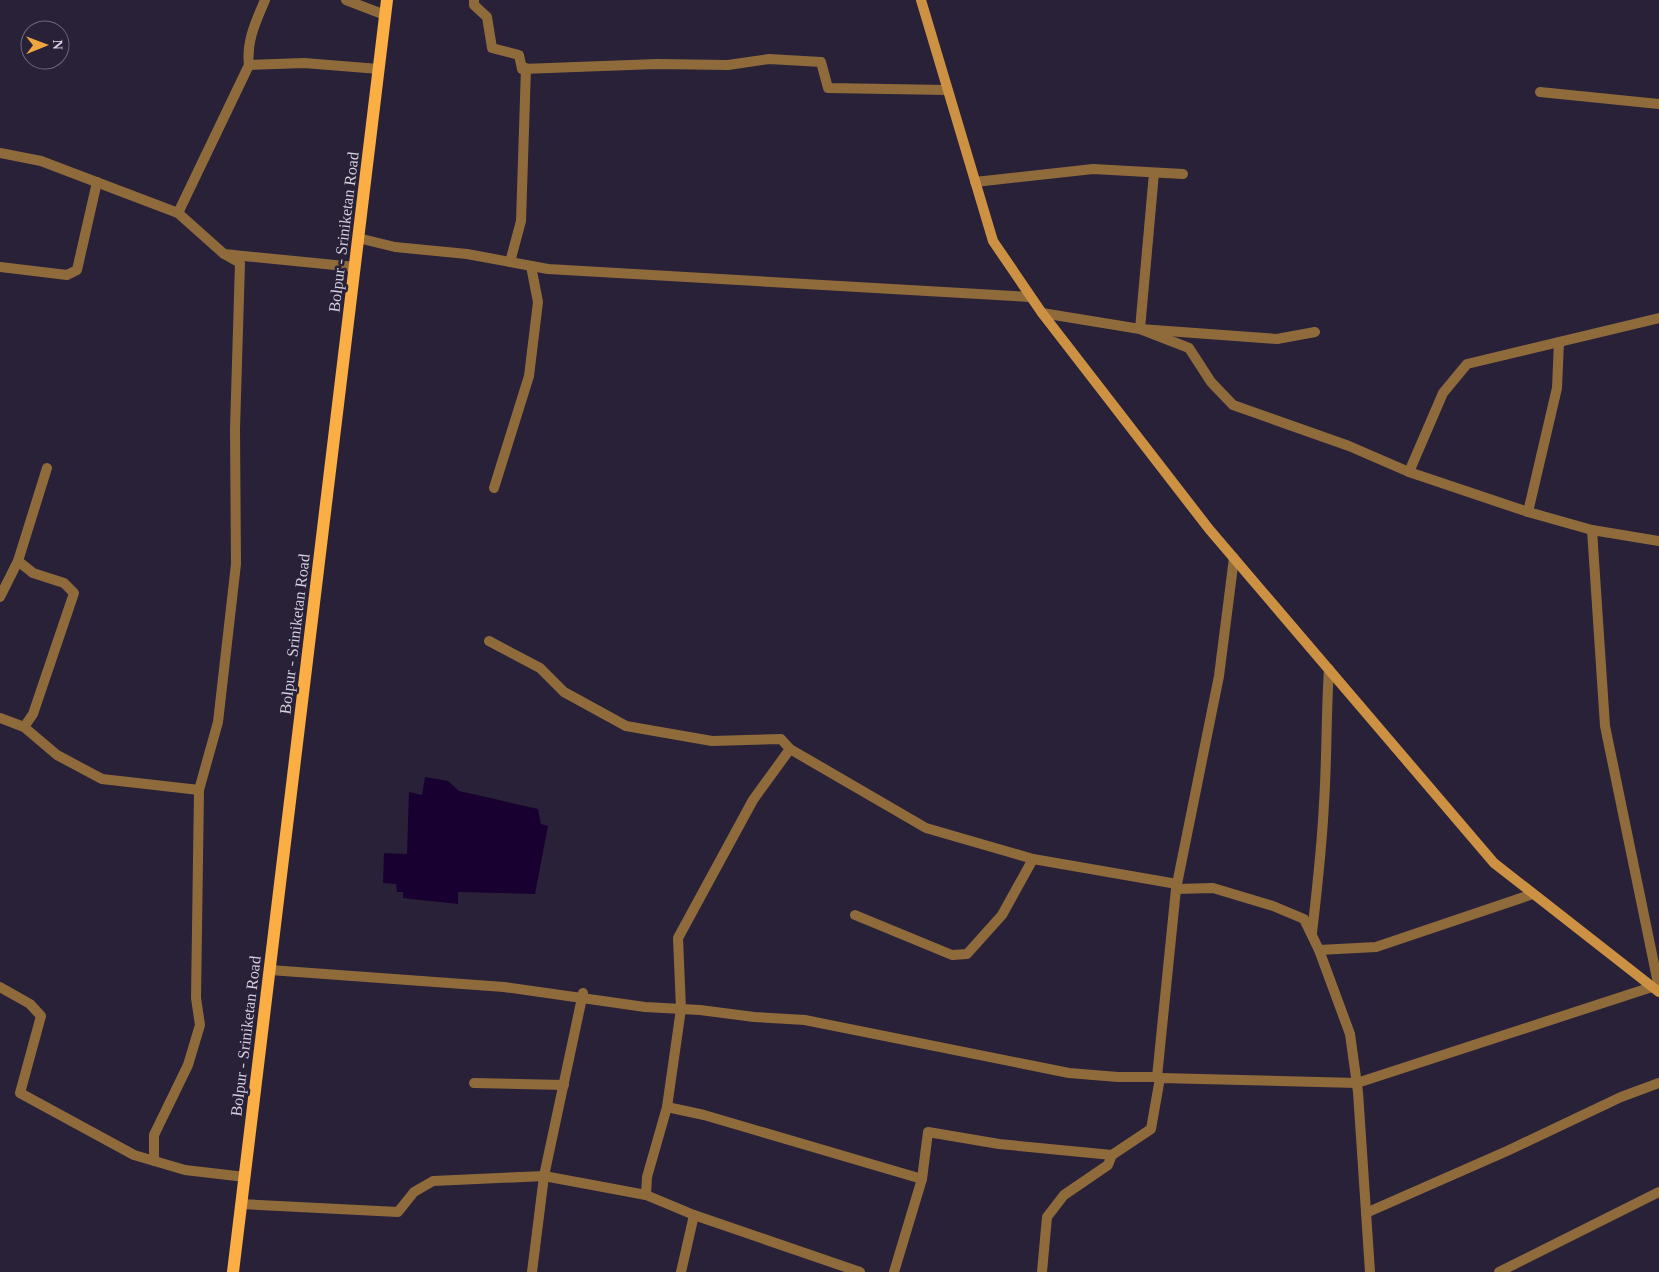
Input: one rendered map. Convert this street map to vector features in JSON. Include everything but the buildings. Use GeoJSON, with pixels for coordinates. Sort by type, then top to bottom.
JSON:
{"type":"FeatureCollection","features":[{"type":"Feature","properties":{"kind":"main road","name":"Bolpur - Sriniketan Road"},"geometry":{"type":"LineString","coordinates":[[233,1272],[387,0]]}},
{"type":"Feature","properties":{"kind":"street"},"geometry":{"type":"LineString","coordinates":[[178,213],[249,65],[248,55],[253,26],[265,0]]}},
{"type":"Feature","properties":{"kind":"street"},"geometry":{"type":"LineString","coordinates":[[346,0],[386,14]]}},
{"type":"Feature","properties":{"kind":"street"},"geometry":{"type":"LineString","coordinates":[[474,0],[474,5],[487,17],[492,48],[519,55],[522,68],[657,64],[728,65],[769,59],[821,62],[828,88],[947,90]]}},
{"type":"Feature","properties":{"kind":"street"},"geometry":{"type":"LineString","coordinates":[[921,0],[994,241],[1030,297],[1209,529],[1494,863],[1657,989]]}},
{"type":"Feature","properties":{"kind":"street"},"geometry":{"type":"LineString","coordinates":[[249,65],[304,63],[379,68]]}},
{"type":"Feature","properties":{"kind":"street"},"geometry":{"type":"LineString","coordinates":[[510,262],[521,221],[526,68]]}},
{"type":"Feature","properties":{"kind":"street"},"geometry":{"type":"LineString","coordinates":[[1540,92],[1659,104]]}},
{"type":"Feature","properties":{"kind":"street"},"geometry":{"type":"LineString","coordinates":[[0,153],[41,161],[178,213],[224,254],[240,263],[235,429],[236,564],[218,722],[199,790],[196,998],[200,1025],[188,1065],[154,1135],[154,1161]]}},
{"type":"Feature","properties":{"kind":"street"},"geometry":{"type":"LineString","coordinates":[[975,182],[1093,169],[1183,174]]}},
{"type":"Feature","properties":{"kind":"street"},"geometry":{"type":"LineString","coordinates":[[1140,329],[1154,173]]}},
{"type":"Feature","properties":{"kind":"street"},"geometry":{"type":"LineString","coordinates":[[0,267],[67,275],[77,270],[97,182]]}},
{"type":"Feature","properties":{"kind":"street"},"geometry":{"type":"LineString","coordinates":[[358,238],[395,247],[467,254],[548,269],[1030,297]]}},
{"type":"Feature","properties":{"kind":"street"},"geometry":{"type":"LineString","coordinates":[[224,254],[355,266]]}},
{"type":"Feature","properties":{"kind":"street"},"geometry":{"type":"LineString","coordinates":[[494,488],[529,376],[538,302],[531,266]]}},
{"type":"Feature","properties":{"kind":"street"},"geometry":{"type":"LineString","coordinates":[[1042,313],[1140,329],[1277,339],[1315,332]]}},
{"type":"Feature","properties":{"kind":"street"},"geometry":{"type":"LineString","coordinates":[[1409,472],[1443,393],[1467,364],[1659,318]]}},
{"type":"Feature","properties":{"kind":"street"},"geometry":{"type":"LineString","coordinates":[[1140,329],[1189,348],[1211,382],[1233,405],[1349,446],[1409,472],[1528,512],[1592,530],[1659,541]]}},
{"type":"Feature","properties":{"kind":"street"},"geometry":{"type":"LineString","coordinates":[[1528,512],[1556,388],[1559,342]]}},
{"type":"Feature","properties":{"kind":"street"},"geometry":{"type":"LineString","coordinates":[[0,597],[18,561],[47,468]]}},
{"type":"Feature","properties":{"kind":"street"},"geometry":{"type":"LineString","coordinates":[[1592,530],[1605,726],[1655,950],[1657,989]]}},
{"type":"Feature","properties":{"kind":"street"},"geometry":{"type":"LineString","coordinates":[[270,970],[504,987],[583,995],[645,1007],[681,1009],[754,1018],[805,1020],[1069,1072],[1118,1077],[1157,1077],[1177,886],[1219,676],[1234,558]]}},
{"type":"Feature","properties":{"kind":"street"},"geometry":{"type":"LineString","coordinates":[[18,561],[33,573],[64,583],[74,593],[33,714],[24,727]]}},
{"type":"Feature","properties":{"kind":"street"},"geometry":{"type":"LineString","coordinates":[[489,641],[540,668],[564,692],[626,726],[712,741],[781,738],[790,749],[926,828],[1033,859],[1177,886],[1213,888],[1273,906],[1304,919],[1319,950],[1350,1034],[1357,1083],[1370,1272]]}},
{"type":"Feature","properties":{"kind":"street"},"geometry":{"type":"LineString","coordinates":[[1312,934],[1320,867],[1329,669]]}},
{"type":"Feature","properties":{"kind":"street"},"geometry":{"type":"LineString","coordinates":[[0,718],[24,727],[57,755],[102,779],[199,790]]}},
{"type":"Feature","properties":{"kind":"street"},"geometry":{"type":"LineString","coordinates":[[646,1195],[647,1177],[667,1108],[681,1009],[678,938],[753,800],[790,749]]}},
{"type":"Feature","properties":{"kind":"street"},"geometry":{"type":"LineString","coordinates":[[855,915],[952,955],[966,954],[1002,915],[1033,859]]}},
{"type":"Feature","properties":{"kind":"street"},"geometry":{"type":"LineString","coordinates":[[1319,950],[1376,947],[1533,894]]}},
{"type":"Feature","properties":{"kind":"street"},"geometry":{"type":"LineString","coordinates":[[0,987],[30,1004],[41,1016],[20,1092],[134,1155],[185,1170],[245,1177]]}},
{"type":"Feature","properties":{"kind":"street"},"geometry":{"type":"LineString","coordinates":[[1042,1272],[1047,1216],[1064,1195],[1108,1166],[1112,1155],[1151,1129],[1160,1078],[1357,1083],[1657,989]]}},
{"type":"Feature","properties":{"kind":"street"},"geometry":{"type":"LineString","coordinates":[[532,1272],[544,1176],[583,995]]}},
{"type":"Feature","properties":{"kind":"street"},"geometry":{"type":"LineString","coordinates":[[474,1083],[564,1084]]}},
{"type":"Feature","properties":{"kind":"street"},"geometry":{"type":"LineString","coordinates":[[1366,1213],[1507,1151],[1621,1097],[1659,1083]]}},
{"type":"Feature","properties":{"kind":"street"},"geometry":{"type":"LineString","coordinates":[[667,1108],[704,1115],[922,1179]]}},
{"type":"Feature","properties":{"kind":"street"},"geometry":{"type":"LineString","coordinates":[[894,1272],[922,1179],[928,1132],[999,1144],[1112,1155]]}},
{"type":"Feature","properties":{"kind":"street"},"geometry":{"type":"LineString","coordinates":[[242,1204],[398,1212],[414,1192],[434,1181],[544,1176],[646,1195],[694,1215],[860,1272]]}},
{"type":"Feature","properties":{"kind":"street"},"geometry":{"type":"LineString","coordinates":[[1499,1272],[1659,1192]]}},
{"type":"Feature","properties":{"kind":"street"},"geometry":{"type":"LineString","coordinates":[[681,1272],[694,1215]]}},
{"type":"Feature","properties":{"kind":"shaded area"},"geometry":{"type":"Polygon","coordinates":[[[425,777],[448,781],[459,791],[538,809],[541,824],[548,826],[535,894],[458,892],[458,904],[403,898],[403,892],[397,892],[396,884],[383,883],[384,853],[407,854],[409,792],[422,795],[425,777]]]}}]}
